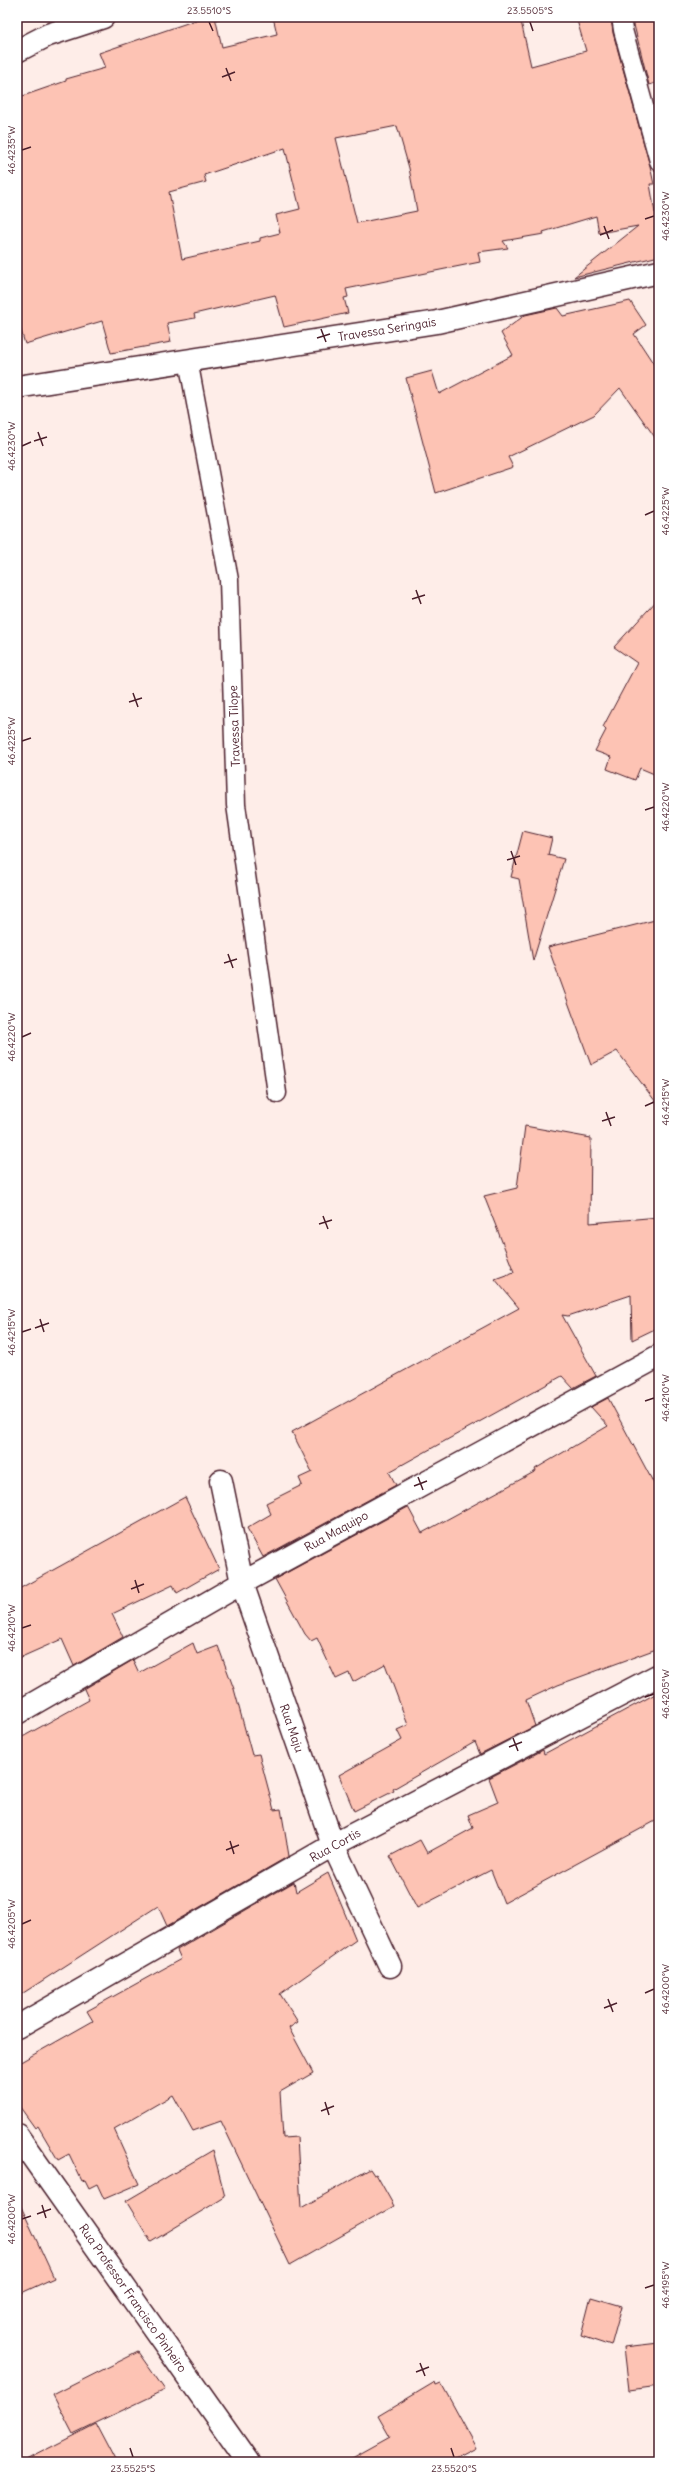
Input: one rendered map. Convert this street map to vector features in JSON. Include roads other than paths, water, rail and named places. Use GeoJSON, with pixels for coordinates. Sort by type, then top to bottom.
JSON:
{"type":"FeatureCollection","features":[{"type":"Feature","properties":{"kind":"street"},"geometry":{"type":"LineString","coordinates":[[17,51],[48,35],[103,17]]}},
{"type":"Feature","properties":{"kind":"street","name":"Travessa Seringais"},"geometry":{"type":"LineString","coordinates":[[17,387],[437,322],[659,272]]}},
{"type":"Feature","properties":{"kind":"street","name":"Rua Maquipo"},"geometry":{"type":"LineString","coordinates":[[17,1712],[242,1583],[659,1356]]}},
{"type":"Feature","properties":{"kind":"street","name":"Rua Maju"},"geometry":{"type":"LineString","coordinates":[[221,1481],[242,1583],[333,1846],[390,1966]]}},
{"type":"Feature","properties":{"kind":"street","name":"Rua Cortis"},"geometry":{"type":"LineString","coordinates":[[17,2027],[333,1846],[659,1675]]}},
{"type":"Feature","properties":{"kind":"street","name":"Rua Professor Francisco Pinheiro"},"geometry":{"type":"LineString","coordinates":[[17,2135],[248,2462]]}},
{"type":"Feature","properties":{"kind":"lane"},"geometry":{"type":"LineString","coordinates":[[621,17],[622,30],[659,161]]}},
{"type":"Feature","properties":{"kind":"lane","name":"Travessa Tilope"},"geometry":{"type":"LineString","coordinates":[[188,360],[229,580],[236,805],[277,1093]]}}]}
